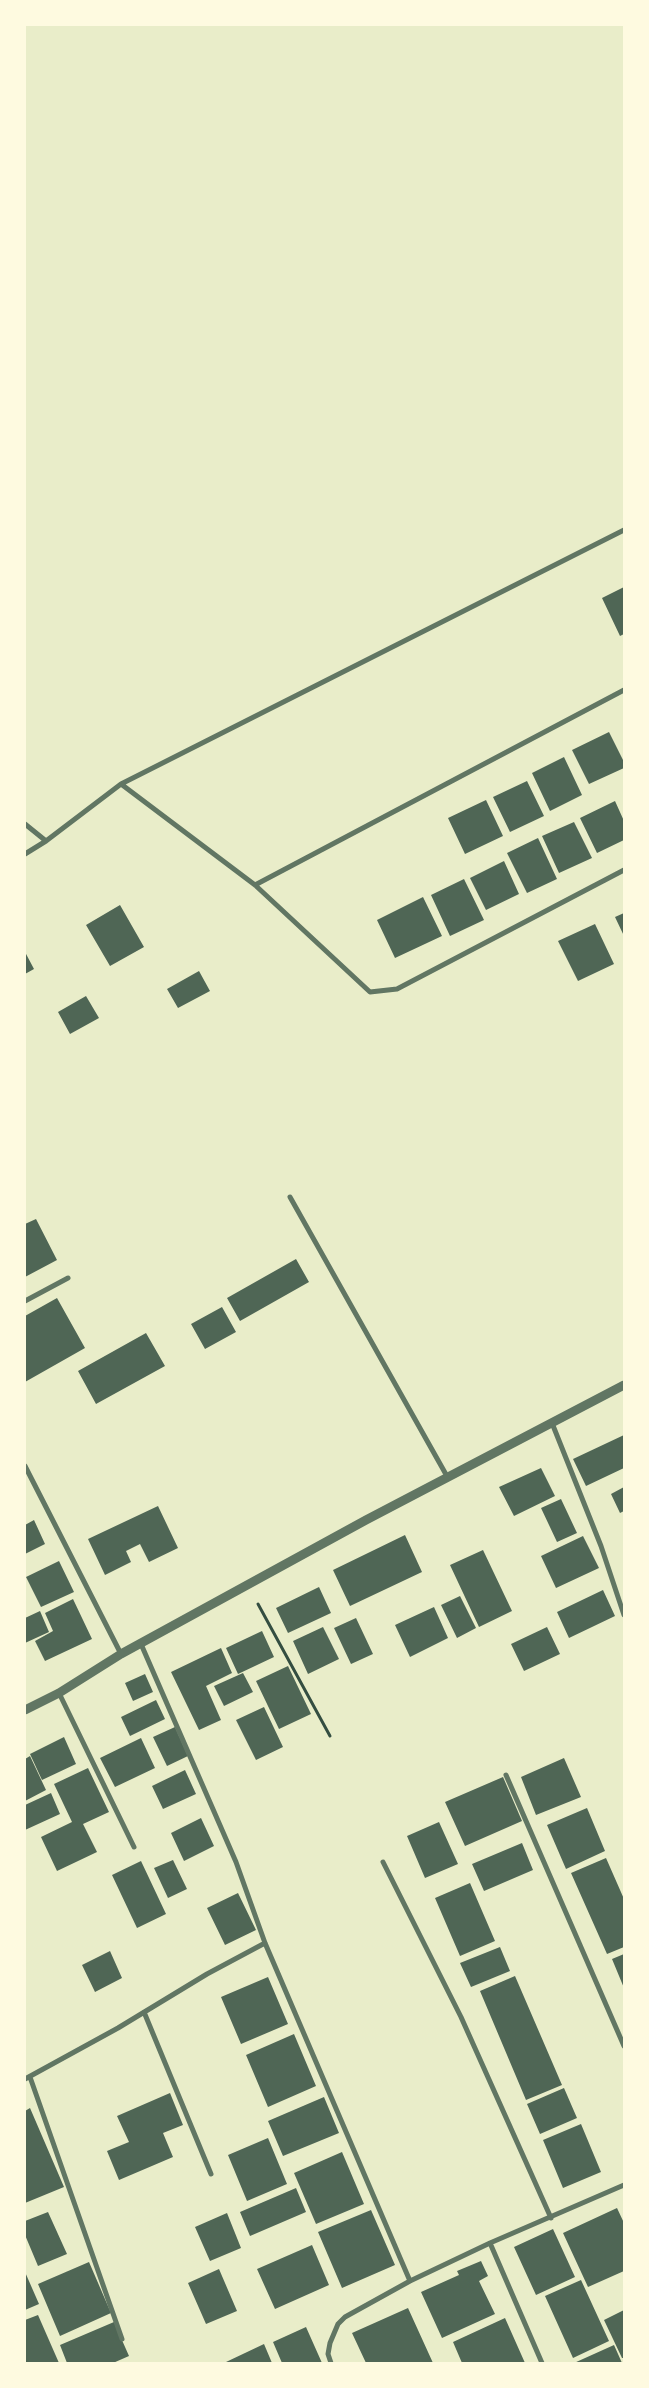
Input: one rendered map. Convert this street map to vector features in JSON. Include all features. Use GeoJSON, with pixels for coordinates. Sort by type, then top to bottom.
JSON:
{"type":"FeatureCollection","features":[{"type":"Feature","properties":{"kind":"street"},"geometry":{"type":"LineString","coordinates":[[25,854],[46,841],[121,784],[624,530]]}},
{"type":"Feature","properties":{"kind":"street"},"geometry":{"type":"LineString","coordinates":[[255,885],[624,690]]}},
{"type":"Feature","properties":{"kind":"street"},"geometry":{"type":"LineString","coordinates":[[121,784],[255,885],[370,992],[397,989],[624,870]]}},
{"type":"Feature","properties":{"kind":"street"},"geometry":{"type":"LineString","coordinates":[[25,824],[46,841]]}},
{"type":"Feature","properties":{"kind":"street"},"geometry":{"type":"LineString","coordinates":[[290,1197],[448,1478]]}},
{"type":"Feature","properties":{"kind":"street"},"geometry":{"type":"LineString","coordinates":[[25,1300],[68,1278]]}},
{"type":"Feature","properties":{"kind":"street"},"geometry":{"type":"LineString","coordinates":[[25,1710],[59,1693],[121,1654],[249,1586],[366,1520],[624,1385]]}},
{"type":"Feature","properties":{"kind":"street"},"geometry":{"type":"LineString","coordinates":[[552,1423],[601,1546],[624,1615]]}},
{"type":"Feature","properties":{"kind":"street"},"geometry":{"type":"LineString","coordinates":[[25,1466],[121,1654]]}},
{"type":"Feature","properties":{"kind":"street"},"geometry":{"type":"LineString","coordinates":[[141,1644],[236,1862],[265,1944],[410,2281]]}},
{"type":"Feature","properties":{"kind":"street"},"geometry":{"type":"LineString","coordinates":[[59,1693],[134,1847]]}},
{"type":"Feature","properties":{"kind":"street"},"geometry":{"type":"LineString","coordinates":[[506,1775],[624,2046]]}},
{"type":"Feature","properties":{"kind":"street"},"geometry":{"type":"LineString","coordinates":[[383,1862],[461,2017],[552,2218]]}},
{"type":"Feature","properties":{"kind":"street"},"geometry":{"type":"LineString","coordinates":[[122,2339],[27,2078],[207,1974],[265,1944]]}},
{"type":"Feature","properties":{"kind":"street"},"geometry":{"type":"LineString","coordinates":[[144,2012],[212,2174]]}},
{"type":"Feature","properties":{"kind":"street"},"geometry":{"type":"LineString","coordinates":[[331,2363],[328,2354],[330,2343],[338,2324],[345,2317],[410,2281],[490,2243],[552,2218],[624,2185]]}},
{"type":"Feature","properties":{"kind":"street"},"geometry":{"type":"LineString","coordinates":[[490,2243],[542,2363]]}},
{"type":"Feature","properties":{"kind":"path"},"geometry":{"type":"LineString","coordinates":[[249,1586],[330,1736]]}},
{"type":"Feature","properties":{"kind":"building"},"geometry":{"type":"Polygon","coordinates":[[[624,587],[624,634],[620,636],[602,598],[624,587]]]}},
{"type":"Feature","properties":{"kind":"building"},"geometry":{"type":"Polygon","coordinates":[[[609,732],[624,762],[624,768],[589,784],[572,750],[609,732]]]}},
{"type":"Feature","properties":{"kind":"building"},"geometry":{"type":"Polygon","coordinates":[[[564,757],[582,795],[550,811],[532,773],[564,757]]]}},
{"type":"Feature","properties":{"kind":"building"},"geometry":{"type":"Polygon","coordinates":[[[527,781],[544,816],[510,832],[493,797],[527,781]]]}},
{"type":"Feature","properties":{"kind":"building"},"geometry":{"type":"Polygon","coordinates":[[[486,800],[503,836],[465,854],[448,818],[486,800]]]}},
{"type":"Feature","properties":{"kind":"building"},"geometry":{"type":"Polygon","coordinates":[[[615,801],[624,821],[624,840],[597,853],[580,818],[615,801]]]}},
{"type":"Feature","properties":{"kind":"building"},"geometry":{"type":"Polygon","coordinates":[[[574,822],[592,858],[559,873],[542,836],[574,822]]]}},
{"type":"Feature","properties":{"kind":"building"},"geometry":{"type":"Polygon","coordinates":[[[538,838],[557,879],[527,893],[507,853],[538,838]]]}},
{"type":"Feature","properties":{"kind":"building"},"geometry":{"type":"Polygon","coordinates":[[[504,861],[519,894],[486,910],[470,878],[504,861]]]}},
{"type":"Feature","properties":{"kind":"building"},"geometry":{"type":"Polygon","coordinates":[[[464,879],[484,920],[450,936],[431,895],[464,879]]]}},
{"type":"Feature","properties":{"kind":"building"},"geometry":{"type":"Polygon","coordinates":[[[423,897],[442,936],[395,958],[377,920],[423,897]]]}},
{"type":"Feature","properties":{"kind":"building"},"geometry":{"type":"Polygon","coordinates":[[[120,905],[144,947],[110,966],[86,925],[120,905]]]}},
{"type":"Feature","properties":{"kind":"building"},"geometry":{"type":"Polygon","coordinates":[[[624,913],[624,936],[615,917],[624,913]]]}},
{"type":"Feature","properties":{"kind":"building"},"geometry":{"type":"Polygon","coordinates":[[[595,924],[614,964],[578,981],[558,941],[595,924]]]}},
{"type":"Feature","properties":{"kind":"building"},"geometry":{"type":"Polygon","coordinates":[[[25,952],[34,969],[25,974],[25,952]]]}},
{"type":"Feature","properties":{"kind":"building"},"geometry":{"type":"Polygon","coordinates":[[[199,971],[210,991],[178,1008],[167,989],[199,971]]]}},
{"type":"Feature","properties":{"kind":"building"},"geometry":{"type":"Polygon","coordinates":[[[86,996],[99,1018],[70,1034],[58,1012],[86,996]]]}},
{"type":"Feature","properties":{"kind":"building"},"geometry":{"type":"Polygon","coordinates":[[[36,1219],[57,1260],[25,1277],[25,1224],[36,1219]]]}},
{"type":"Feature","properties":{"kind":"building"},"geometry":{"type":"Polygon","coordinates":[[[296,1259],[309,1282],[240,1321],[227,1298],[296,1259]]]}},
{"type":"Feature","properties":{"kind":"building"},"geometry":{"type":"Polygon","coordinates":[[[57,1298],[85,1348],[25,1382],[25,1316],[57,1298]]]}},
{"type":"Feature","properties":{"kind":"building"},"geometry":{"type":"Polygon","coordinates":[[[222,1307],[236,1332],[205,1349],[191,1324],[222,1307]]]}},
{"type":"Feature","properties":{"kind":"building"},"geometry":{"type":"Polygon","coordinates":[[[146,1333],[165,1366],[96,1404],[78,1371],[146,1333]]]}},
{"type":"Feature","properties":{"kind":"building"},"geometry":{"type":"Polygon","coordinates":[[[624,1435],[624,1468],[586,1486],[573,1459],[624,1435]]]}},
{"type":"Feature","properties":{"kind":"building"},"geometry":{"type":"Polygon","coordinates":[[[541,1468],[555,1496],[514,1516],[499,1487],[541,1468]]]}},
{"type":"Feature","properties":{"kind":"building"},"geometry":{"type":"Polygon","coordinates":[[[624,1487],[624,1511],[620,1513],[611,1494],[624,1487]]]}},
{"type":"Feature","properties":{"kind":"building"},"geometry":{"type":"Polygon","coordinates":[[[561,1499],[577,1533],[557,1542],[541,1508],[561,1499]]]}},
{"type":"Feature","properties":{"kind":"building"},"geometry":{"type":"Polygon","coordinates":[[[158,1506],[178,1548],[149,1562],[140,1544],[126,1551],[131,1562],[105,1575],[88,1539],[158,1506]]]}},
{"type":"Feature","properties":{"kind":"building"},"geometry":{"type":"Polygon","coordinates":[[[34,1520],[45,1544],[25,1554],[25,1525],[34,1520]]]}},
{"type":"Feature","properties":{"kind":"building"},"geometry":{"type":"Polygon","coordinates":[[[405,1535],[422,1572],[350,1606],[333,1570],[405,1535]]]}},
{"type":"Feature","properties":{"kind":"building"},"geometry":{"type":"Polygon","coordinates":[[[583,1536],[599,1568],[556,1588],[541,1556],[583,1536]]]}},
{"type":"Feature","properties":{"kind":"building"},"geometry":{"type":"Polygon","coordinates":[[[483,1550],[512,1611],[479,1627],[450,1565],[483,1550]]]}},
{"type":"Feature","properties":{"kind":"building"},"geometry":{"type":"Polygon","coordinates":[[[59,1561],[74,1592],[41,1607],[26,1577],[59,1561]]]}},
{"type":"Feature","properties":{"kind":"building"},"geometry":{"type":"Polygon","coordinates":[[[319,1587],[331,1613],[288,1633],[276,1608],[319,1587]]]}},
{"type":"Feature","properties":{"kind":"building"},"geometry":{"type":"Polygon","coordinates":[[[603,1590],[615,1616],[569,1638],[557,1612],[603,1590]]]}},
{"type":"Feature","properties":{"kind":"building"},"geometry":{"type":"Polygon","coordinates":[[[460,1596],[476,1628],[457,1638],[441,1605],[460,1596]]]}},
{"type":"Feature","properties":{"kind":"building"},"geometry":{"type":"Polygon","coordinates":[[[73,1599],[92,1639],[45,1661],[35,1641],[53,1631],[45,1613],[73,1599]]]}},
{"type":"Feature","properties":{"kind":"building"},"geometry":{"type":"Polygon","coordinates":[[[434,1607],[448,1638],[410,1657],[395,1625],[434,1607]]]}},
{"type":"Feature","properties":{"kind":"building"},"geometry":{"type":"Polygon","coordinates":[[[40,1611],[49,1632],[25,1643],[25,1618],[40,1611]]]}},
{"type":"Feature","properties":{"kind":"building"},"geometry":{"type":"Polygon","coordinates":[[[356,1618],[373,1654],[351,1664],[334,1628],[356,1618]]]}},
{"type":"Feature","properties":{"kind":"building"},"geometry":{"type":"Polygon","coordinates":[[[323,1627],[339,1659],[308,1674],[293,1641],[323,1627]]]}},
{"type":"Feature","properties":{"kind":"building"},"geometry":{"type":"Polygon","coordinates":[[[547,1627],[560,1654],[524,1671],[511,1644],[547,1627]]]}},
{"type":"Feature","properties":{"kind":"building"},"geometry":{"type":"Polygon","coordinates":[[[262,1631],[274,1657],[238,1674],[226,1648],[262,1631]]]}},
{"type":"Feature","properties":{"kind":"building"},"geometry":{"type":"Polygon","coordinates":[[[221,1648],[232,1673],[206,1686],[221,1720],[199,1730],[171,1672],[221,1648]]]}},
{"type":"Feature","properties":{"kind":"building"},"geometry":{"type":"Polygon","coordinates":[[[288,1666],[311,1714],[279,1729],[256,1681],[288,1666]]]}},
{"type":"Feature","properties":{"kind":"building"},"geometry":{"type":"Polygon","coordinates":[[[243,1673],[253,1692],[224,1706],[214,1686],[243,1673]]]}},
{"type":"Feature","properties":{"kind":"building"},"geometry":{"type":"Polygon","coordinates":[[[145,1674],[153,1692],[133,1701],[125,1683],[145,1674]]]}},
{"type":"Feature","properties":{"kind":"building"},"geometry":{"type":"Polygon","coordinates":[[[156,1700],[165,1719],[130,1736],[121,1717],[156,1700]]]}},
{"type":"Feature","properties":{"kind":"building"},"geometry":{"type":"Polygon","coordinates":[[[264,1707],[283,1747],[256,1760],[236,1720],[264,1707]]]}},
{"type":"Feature","properties":{"kind":"building"},"geometry":{"type":"Polygon","coordinates":[[[175,1727],[188,1756],[167,1766],[153,1737],[175,1727]]]}},
{"type":"Feature","properties":{"kind":"building"},"geometry":{"type":"Polygon","coordinates":[[[64,1737],[76,1764],[42,1780],[30,1754],[64,1737]]]}},
{"type":"Feature","properties":{"kind":"building"},"geometry":{"type":"Polygon","coordinates":[[[141,1738],[155,1768],[115,1787],[100,1758],[141,1738]]]}},
{"type":"Feature","properties":{"kind":"building"},"geometry":{"type":"Polygon","coordinates":[[[30,1756],[46,1790],[25,1801],[25,1759],[30,1756]]]}},
{"type":"Feature","properties":{"kind":"building"},"geometry":{"type":"Polygon","coordinates":[[[564,1758],[581,1797],[536,1815],[521,1777],[564,1758]]]}},
{"type":"Feature","properties":{"kind":"building"},"geometry":{"type":"Polygon","coordinates":[[[88,1768],[109,1812],[83,1824],[97,1852],[57,1871],[41,1837],[72,1822],[54,1784],[88,1768]]]}},
{"type":"Feature","properties":{"kind":"building"},"geometry":{"type":"Polygon","coordinates":[[[185,1770],[196,1794],[163,1809],[152,1786],[185,1770]]]}},
{"type":"Feature","properties":{"kind":"building"},"geometry":{"type":"Polygon","coordinates":[[[503,1777],[522,1821],[465,1846],[445,1802],[503,1777]]]}},
{"type":"Feature","properties":{"kind":"building"},"geometry":{"type":"Polygon","coordinates":[[[51,1793],[60,1814],[25,1830],[25,1805],[51,1793]]]}},
{"type":"Feature","properties":{"kind":"building"},"geometry":{"type":"Polygon","coordinates":[[[587,1808],[605,1851],[566,1869],[547,1825],[587,1808]]]}},
{"type":"Feature","properties":{"kind":"building"},"geometry":{"type":"Polygon","coordinates":[[[201,1818],[214,1846],[184,1861],[171,1833],[201,1818]]]}},
{"type":"Feature","properties":{"kind":"building"},"geometry":{"type":"Polygon","coordinates":[[[439,1822],[458,1864],[425,1878],[407,1836],[439,1822]]]}},
{"type":"Feature","properties":{"kind":"building"},"geometry":{"type":"Polygon","coordinates":[[[522,1843],[533,1870],[484,1891],[472,1864],[522,1843]]]}},
{"type":"Feature","properties":{"kind":"building"},"geometry":{"type":"Polygon","coordinates":[[[606,1858],[624,1899],[624,1947],[607,1954],[571,1873],[606,1858]]]}},
{"type":"Feature","properties":{"kind":"building"},"geometry":{"type":"Polygon","coordinates":[[[173,1860],[187,1889],[168,1898],[154,1868],[173,1860]]]}},
{"type":"Feature","properties":{"kind":"building"},"geometry":{"type":"Polygon","coordinates":[[[141,1861],[166,1914],[137,1928],[112,1875],[141,1861]]]}},
{"type":"Feature","properties":{"kind":"building"},"geometry":{"type":"Polygon","coordinates":[[[470,1883],[495,1941],[460,1956],[435,1898],[470,1883]]]}},
{"type":"Feature","properties":{"kind":"building"},"geometry":{"type":"Polygon","coordinates":[[[238,1893],[256,1930],[225,1945],[207,1908],[238,1893]]]}},
{"type":"Feature","properties":{"kind":"building"},"geometry":{"type":"Polygon","coordinates":[[[500,1947],[510,1971],[471,1987],[460,1963],[500,1947]]]}},
{"type":"Feature","properties":{"kind":"building"},"geometry":{"type":"Polygon","coordinates":[[[110,1951],[122,1978],[95,1992],[82,1965],[110,1951]]]}},
{"type":"Feature","properties":{"kind":"building"},"geometry":{"type":"Polygon","coordinates":[[[624,1954],[624,1988],[612,1959],[624,1954]]]}},
{"type":"Feature","properties":{"kind":"building"},"geometry":{"type":"Polygon","coordinates":[[[515,1976],[562,2085],[526,2100],[480,1991],[515,1976]]]}},
{"type":"Feature","properties":{"kind":"building"},"geometry":{"type":"Polygon","coordinates":[[[268,1977],[288,2024],[241,2044],[221,1997],[268,1977]]]}},
{"type":"Feature","properties":{"kind":"building"},"geometry":{"type":"Polygon","coordinates":[[[294,2034],[316,2086],[268,2107],[246,2055],[294,2034]]]}},
{"type":"Feature","properties":{"kind":"building"},"geometry":{"type":"Polygon","coordinates":[[[564,2088],[577,2118],[540,2134],[527,2104],[564,2088]]]}},
{"type":"Feature","properties":{"kind":"building"},"geometry":{"type":"Polygon","coordinates":[[[170,2093],[183,2125],[163,2133],[173,2157],[119,2180],[107,2151],[129,2142],[117,2116],[170,2093]]]}},
{"type":"Feature","properties":{"kind":"building"},"geometry":{"type":"Polygon","coordinates":[[[324,2097],[339,2133],[283,2156],[268,2121],[324,2097]]]}},
{"type":"Feature","properties":{"kind":"building"},"geometry":{"type":"Polygon","coordinates":[[[30,2108],[64,2187],[25,2203],[25,2111],[30,2108]]]}},
{"type":"Feature","properties":{"kind":"building"},"geometry":{"type":"Polygon","coordinates":[[[581,2124],[601,2172],[563,2188],[543,2140],[581,2124]]]}},
{"type":"Feature","properties":{"kind":"building"},"geometry":{"type":"Polygon","coordinates":[[[268,2138],[287,2184],[247,2201],[228,2155],[268,2138]]]}},
{"type":"Feature","properties":{"kind":"building"},"geometry":{"type":"Polygon","coordinates":[[[342,2152],[364,2204],[316,2224],[294,2173],[342,2152]]]}},
{"type":"Feature","properties":{"kind":"building"},"geometry":{"type":"Polygon","coordinates":[[[296,2188],[306,2212],[250,2236],[240,2212],[296,2188]]]}},
{"type":"Feature","properties":{"kind":"building"},"geometry":{"type":"Polygon","coordinates":[[[617,2208],[624,2223],[624,2271],[588,2287],[563,2233],[617,2208]]]}},
{"type":"Feature","properties":{"kind":"building"},"geometry":{"type":"Polygon","coordinates":[[[371,2210],[395,2265],[342,2288],[318,2232],[371,2210]]]}},
{"type":"Feature","properties":{"kind":"building"},"geometry":{"type":"Polygon","coordinates":[[[48,2212],[67,2254],[38,2266],[25,2235],[25,2221],[48,2212]]]}},
{"type":"Feature","properties":{"kind":"building"},"geometry":{"type":"Polygon","coordinates":[[[227,2213],[241,2248],[210,2261],[195,2227],[227,2213]]]}},
{"type":"Feature","properties":{"kind":"building"},"geometry":{"type":"Polygon","coordinates":[[[553,2229],[575,2277],[536,2295],[514,2247],[553,2229]]]}},
{"type":"Feature","properties":{"kind":"building"},"geometry":{"type":"Polygon","coordinates":[[[312,2245],[329,2285],[275,2309],[257,2269],[312,2245]]]}},
{"type":"Feature","properties":{"kind":"building"},"geometry":{"type":"Polygon","coordinates":[[[481,2261],[488,2276],[479,2281],[495,2314],[442,2338],[421,2292],[459,2275],[457,2271],[481,2261]]]}},
{"type":"Feature","properties":{"kind":"building"},"geometry":{"type":"Polygon","coordinates":[[[89,2262],[111,2313],[60,2336],[38,2284],[89,2262]]]}},
{"type":"Feature","properties":{"kind":"building"},"geometry":{"type":"Polygon","coordinates":[[[219,2269],[237,2311],[206,2324],[188,2283],[219,2269]]]}},
{"type":"Feature","properties":{"kind":"building"},"geometry":{"type":"Polygon","coordinates":[[[25,2272],[39,2304],[25,2310],[25,2272]]]}},
{"type":"Feature","properties":{"kind":"building"},"geometry":{"type":"Polygon","coordinates":[[[581,2280],[609,2341],[573,2358],[545,2296],[581,2280]]]}},
{"type":"Feature","properties":{"kind":"building"},"geometry":{"type":"Polygon","coordinates":[[[408,2308],[433,2363],[366,2363],[352,2333],[408,2308]]]}},
{"type":"Feature","properties":{"kind":"building"},"geometry":{"type":"Polygon","coordinates":[[[624,2310],[624,2358],[622,2358],[604,2320],[624,2310]]]}},
{"type":"Feature","properties":{"kind":"building"},"geometry":{"type":"Polygon","coordinates":[[[38,2315],[59,2363],[25,2363],[25,2320],[38,2315]]]}},
{"type":"Feature","properties":{"kind":"building"},"geometry":{"type":"Polygon","coordinates":[[[505,2318],[525,2363],[462,2363],[453,2342],[505,2318]]]}},
{"type":"Feature","properties":{"kind":"building"},"geometry":{"type":"Polygon","coordinates":[[[114,2322],[129,2356],[113,2363],[67,2363],[60,2345],[114,2322]]]}},
{"type":"Feature","properties":{"kind":"building"},"geometry":{"type":"Polygon","coordinates":[[[306,2327],[322,2363],[282,2363],[273,2342],[306,2327]]]}},
{"type":"Feature","properties":{"kind":"building"},"geometry":{"type":"Polygon","coordinates":[[[264,2344],[272,2363],[226,2363],[226,2362],[264,2344]]]}},
{"type":"Feature","properties":{"kind":"building"},"geometry":{"type":"Polygon","coordinates":[[[614,2345],[622,2363],[574,2363],[614,2345]]]}}]}
